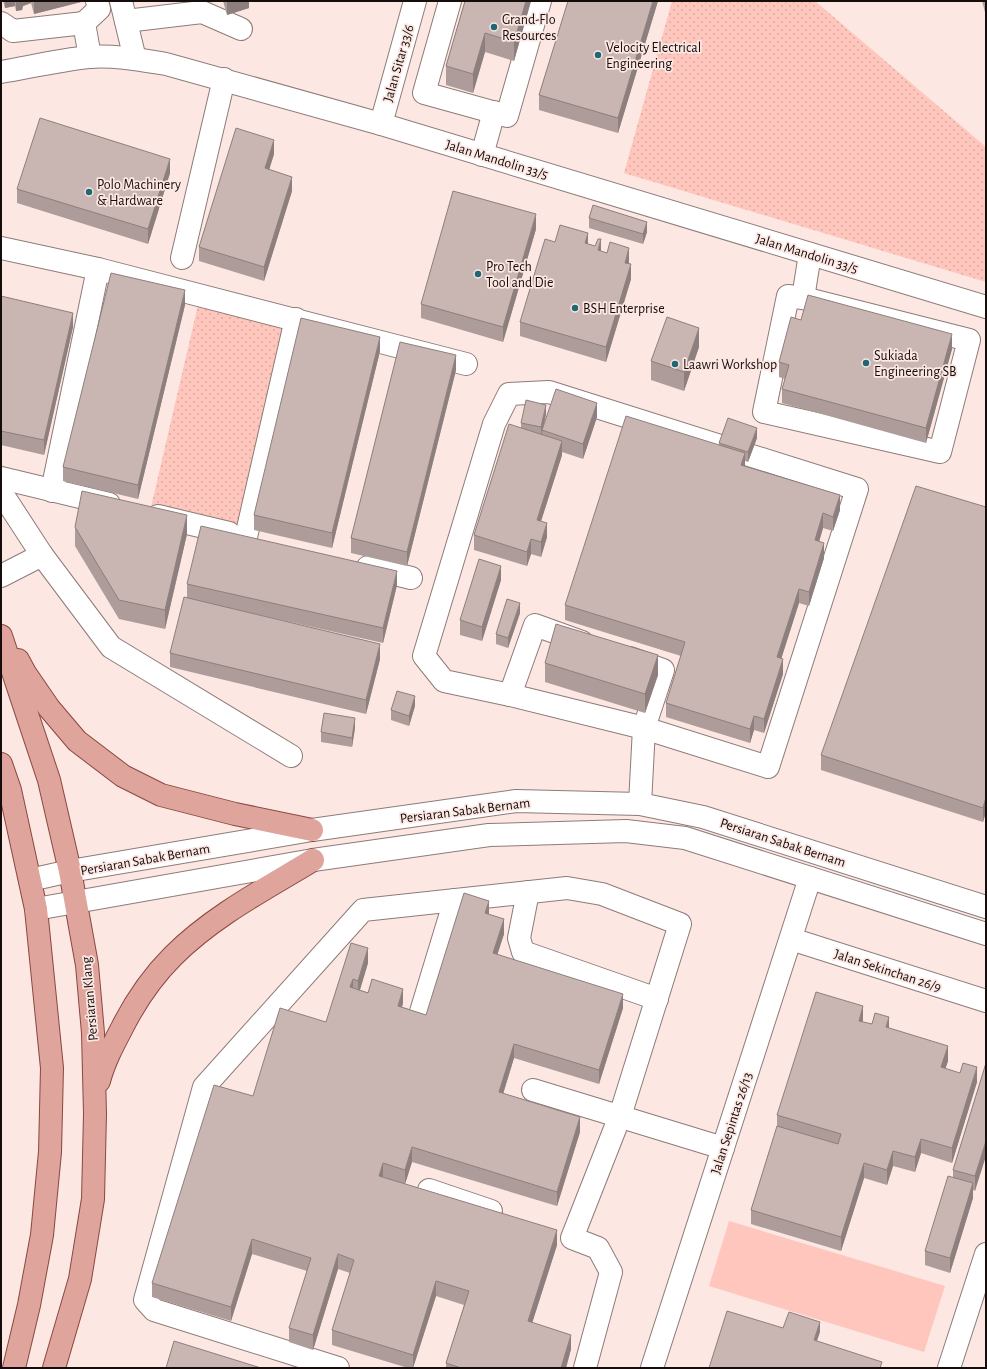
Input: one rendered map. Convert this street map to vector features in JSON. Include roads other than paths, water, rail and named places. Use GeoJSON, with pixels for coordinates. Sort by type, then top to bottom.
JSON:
{"type":"FeatureCollection","features":[{"type":"Feature","properties":{"kind":"main road"},"geometry":{"type":"LineString","coordinates":[[1,630],[25,673],[77,742],[123,776],[169,797],[235,814],[312,830]]}},
{"type":"Feature","properties":{"kind":"main road","name":"Persiaran Klang"},"geometry":{"type":"LineString","coordinates":[[1,636],[49,780],[76,901],[87,965],[93,1033],[95,1114],[93,1199],[80,1279],[54,1368]]}},
{"type":"Feature","properties":{"kind":"main road"},"geometry":{"type":"LineString","coordinates":[[1,764],[10,790],[36,909],[52,1068],[50,1152],[42,1235],[29,1305],[14,1368]]}},
{"type":"Feature","properties":{"kind":"main road"},"geometry":{"type":"LineString","coordinates":[[94,1096],[107,1057],[131,1010],[148,985],[173,956],[202,931],[233,908],[313,860]]}},
{"type":"Feature","properties":{"kind":"street"},"geometry":{"type":"LineString","coordinates":[[1,23],[14,31],[84,23],[99,9],[97,1]]}},
{"type":"Feature","properties":{"kind":"street","name":"Jalan Sitar 33/6"},"geometry":{"type":"LineString","coordinates":[[381,124],[416,1]]}},
{"type":"Feature","properties":{"kind":"street"},"geometry":{"type":"LineString","coordinates":[[450,1],[424,93],[507,116],[540,1]]}},
{"type":"Feature","properties":{"kind":"street"},"geometry":{"type":"LineString","coordinates":[[135,58],[123,11],[202,12],[241,29]]}},
{"type":"Feature","properties":{"kind":"street"},"geometry":{"type":"LineString","coordinates":[[84,23],[90,57]]}},
{"type":"Feature","properties":{"kind":"street","name":"Jalan Mandolin 33/5"},"geometry":{"type":"LineString","coordinates":[[1,72],[90,57],[135,58],[166,64],[381,124],[986,307]]}},
{"type":"Feature","properties":{"kind":"street"},"geometry":{"type":"LineString","coordinates":[[182,258],[224,80]]}},
{"type":"Feature","properties":{"kind":"street"},"geometry":{"type":"LineString","coordinates":[[482,155],[494,112]]}},
{"type":"Feature","properties":{"kind":"street"},"geometry":{"type":"LineString","coordinates":[[1,248],[98,269],[466,364]]}},
{"type":"Feature","properties":{"kind":"street"},"geometry":{"type":"LineString","coordinates":[[803,298],[810,254]]}},
{"type":"Feature","properties":{"kind":"street"},"geometry":{"type":"LineString","coordinates":[[52,490],[98,269]]}},
{"type":"Feature","properties":{"kind":"street"},"geometry":{"type":"LineString","coordinates":[[788,296],[803,298],[969,340],[940,452],[764,412],[788,296]]}},
{"type":"Feature","properties":{"kind":"street"},"geometry":{"type":"LineString","coordinates":[[1,478],[254,539],[296,319]]}},
{"type":"Feature","properties":{"kind":"street"},"geometry":{"type":"LineString","coordinates":[[549,392],[857,488],[768,767],[644,728],[510,695],[444,681],[424,656],[494,424],[509,394],[549,392]]}},
{"type":"Feature","properties":{"kind":"street"},"geometry":{"type":"LineString","coordinates":[[1,492],[42,555],[111,647],[291,756]]}},
{"type":"Feature","properties":{"kind":"street"},"geometry":{"type":"LineString","coordinates":[[1,576],[42,555]]}},
{"type":"Feature","properties":{"kind":"street"},"geometry":{"type":"LineString","coordinates":[[351,563],[411,578]]}},
{"type":"Feature","properties":{"kind":"street"},"geometry":{"type":"LineString","coordinates":[[510,695],[535,625],[663,670],[644,728],[640,804]]}},
{"type":"Feature","properties":{"kind":"street","name":"Persiaran Sabak Bernam"},"geometry":{"type":"LineString","coordinates":[[30,880],[70,871],[312,830],[516,801],[640,804],[703,817],[986,907]]}},
{"type":"Feature","properties":{"kind":"street","name":"Persiaran Sabak Bernam"},"geometry":{"type":"LineString","coordinates":[[36,909],[313,860],[489,835],[626,831],[685,838],[986,934]]}},
{"type":"Feature","properties":{"kind":"street","name":"Jalan Sepintas 26/13"},"geometry":{"type":"LineString","coordinates":[[652,1368],[810,878]]}},
{"type":"Feature","properties":{"kind":"street"},"geometry":{"type":"LineString","coordinates":[[338,1368],[154,1310],[145,1300],[204,1087],[363,910],[567,888],[602,894],[680,924],[620,1116],[564,1236],[598,1248],[611,1272],[585,1368]]}},
{"type":"Feature","properties":{"kind":"street"},"geometry":{"type":"LineString","coordinates":[[528,892],[519,938],[523,952],[656,999]]}},
{"type":"Feature","properties":{"kind":"street"},"geometry":{"type":"LineString","coordinates":[[420,1014],[455,900]]}},
{"type":"Feature","properties":{"kind":"street","name":"Jalan Sekinchan 26/9"},"geometry":{"type":"LineString","coordinates":[[791,939],[986,1001]]}},
{"type":"Feature","properties":{"kind":"street"},"geometry":{"type":"LineString","coordinates":[[533,1090],[723,1148]]}},
{"type":"Feature","properties":{"kind":"street"},"geometry":{"type":"LineString","coordinates":[[429,1190],[512,1218]]}},
{"type":"Feature","properties":{"kind":"street"},"geometry":{"type":"LineString","coordinates":[[949,1368],[985,1258]]}},
{"type":"Feature","properties":{"kind":"place","name":"Grand-Flo Resources"},"geometry":{"type":"Point","coordinates":[494,27]}},
{"type":"Feature","properties":{"kind":"place","name":"Velocity Electrical Engineering"},"geometry":{"type":"Point","coordinates":[598,55]}},
{"type":"Feature","properties":{"kind":"place","name":"Polo Machinery & Hardware"},"geometry":{"type":"Point","coordinates":[89,192]}},
{"type":"Feature","properties":{"kind":"place","name":"Pro Tech Tool and Die"},"geometry":{"type":"Point","coordinates":[478,274]}},
{"type":"Feature","properties":{"kind":"place","name":"BSH Enterprise"},"geometry":{"type":"Point","coordinates":[575,308]}},
{"type":"Feature","properties":{"kind":"place","name":"Sukiada Engineering SB"},"geometry":{"type":"Point","coordinates":[866,363]}},
{"type":"Feature","properties":{"kind":"place","name":"Laawri Workshop"},"geometry":{"type":"Point","coordinates":[675,364]}}]}
